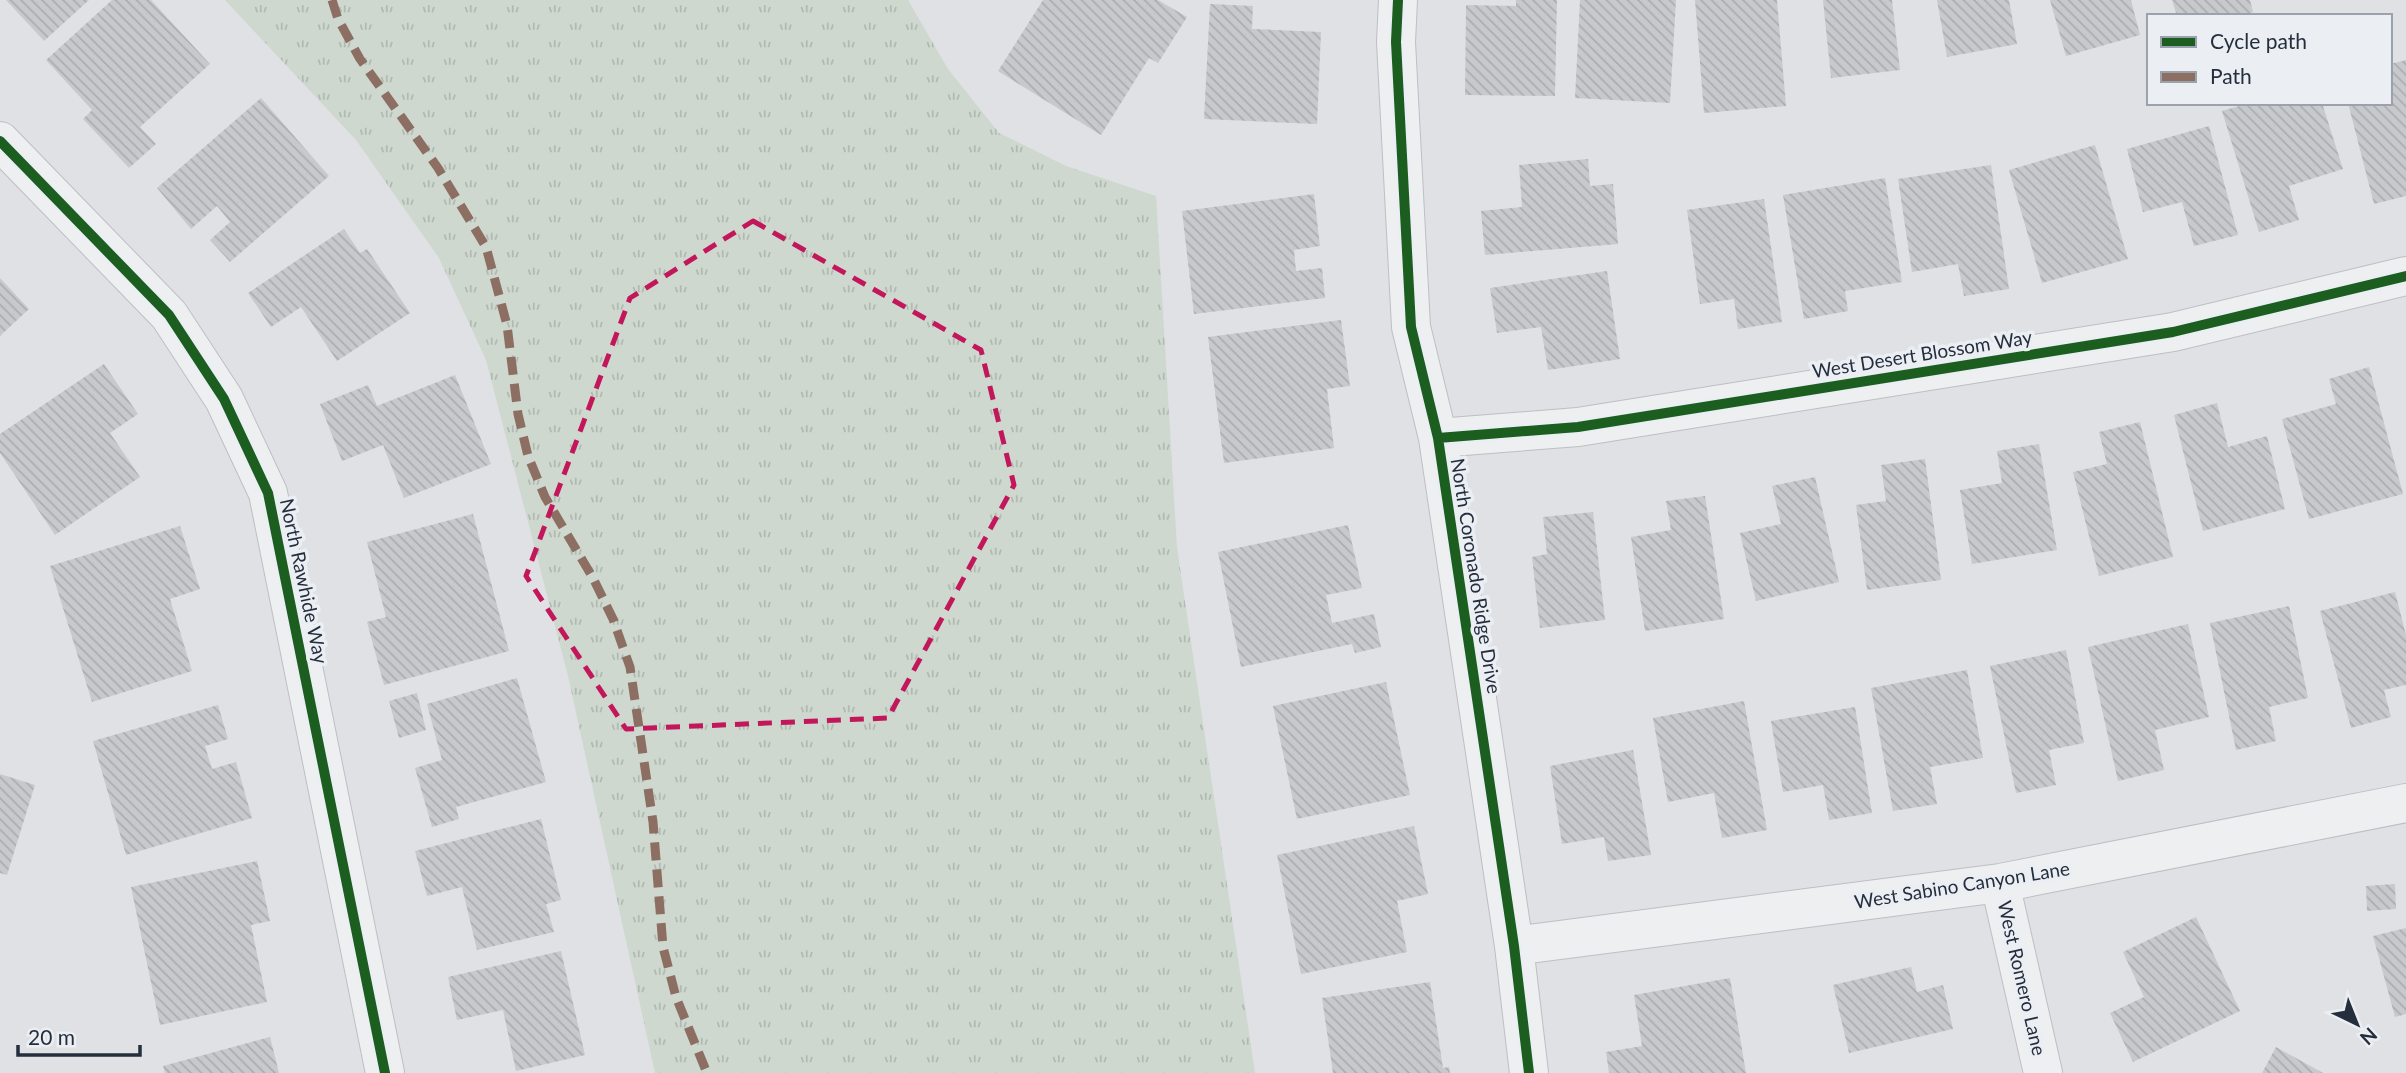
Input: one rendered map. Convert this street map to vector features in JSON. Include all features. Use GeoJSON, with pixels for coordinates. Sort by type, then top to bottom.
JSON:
{"type":"FeatureCollection","features":[{"type":"Feature","properties":{"kind":"street","name":"North Coronado Ridge Drive"},"geometry":{"type":"LineString","coordinates":[[1398,0],[1396,42],[1411,327],[1438,438],[1514,946],[1530,1073]]}},
{"type":"Feature","properties":{"kind":"street","name":"North Rawhide Way"},"geometry":{"type":"LineString","coordinates":[[0,141],[169,315],[224,399],[268,493],[385,1073]]}},
{"type":"Feature","properties":{"kind":"street","name":"West Desert Blossom Way"},"geometry":{"type":"LineString","coordinates":[[1438,438],[1578,427],[2173,332],[2406,276]]}},
{"type":"Feature","properties":{"kind":"street","name":"West Sabino Canyon Lane"},"geometry":{"type":"LineString","coordinates":[[1514,946],[2000,883],[2406,803]]}},
{"type":"Feature","properties":{"kind":"street","name":"West Romero Lane"},"geometry":{"type":"LineString","coordinates":[[2000,883],[2043,1073]]}},
{"type":"Feature","properties":{"kind":"highlighted area"},"geometry":{"type":"Polygon","coordinates":[[[753,221],[981,350],[1014,485],[888,718],[626,729],[526,576],[630,298],[753,221]]]}},
{"type":"Feature","properties":{"kind":"green space"},"geometry":{"type":"Polygon","coordinates":[[[225,0],[908,0],[948,69],[999,133],[1066,166],[1156,196],[1177,548],[1255,1073],[655,1073],[568,676],[486,360],[439,258],[356,140],[225,0]]]}},
{"type":"Feature","properties":{"kind":"building"},"geometry":{"type":"Polygon","coordinates":[[[6,0],[89,0],[44,41],[6,0]]]}},
{"type":"Feature","properties":{"kind":"building"},"geometry":{"type":"Polygon","coordinates":[[[112,0],[151,0],[210,64],[140,127],[156,144],[129,168],[83,119],[92,110],[46,60],[112,0]]]}},
{"type":"Feature","properties":{"kind":"building"},"geometry":{"type":"Polygon","coordinates":[[[1043,0],[1158,0],[1187,17],[1158,63],[1149,58],[1101,135],[998,71],[1043,0]]]}},
{"type":"Feature","properties":{"kind":"building"},"geometry":{"type":"Polygon","coordinates":[[[1516,0],[1557,0],[1555,96],[1465,95],[1466,5],[1516,6],[1516,0]]]}},
{"type":"Feature","properties":{"kind":"building"},"geometry":{"type":"Polygon","coordinates":[[[1580,0],[1676,0],[1670,103],[1575,98],[1580,0]]]}},
{"type":"Feature","properties":{"kind":"building"},"geometry":{"type":"Polygon","coordinates":[[[1695,0],[1777,0],[1786,106],[1704,113],[1695,0]]]}},
{"type":"Feature","properties":{"kind":"building"},"geometry":{"type":"Polygon","coordinates":[[[1823,0],[1892,0],[1900,70],[1831,78],[1823,0]]]}},
{"type":"Feature","properties":{"kind":"building"},"geometry":{"type":"Polygon","coordinates":[[[1937,0],[2009,0],[2017,44],[1947,57],[1937,0]]]}},
{"type":"Feature","properties":{"kind":"building"},"geometry":{"type":"Polygon","coordinates":[[[2050,0],[2131,0],[2140,35],[2066,56],[2050,0]]]}},
{"type":"Feature","properties":{"kind":"building"},"geometry":{"type":"Polygon","coordinates":[[[2172,0],[2250,0],[2253,12],[2248,14],[2176,14],[2172,0]]]}},
{"type":"Feature","properties":{"kind":"building"},"geometry":{"type":"Polygon","coordinates":[[[1210,4],[1253,6],[1252,29],[1321,32],[1317,124],[1204,119],[1210,4]]]}},
{"type":"Feature","properties":{"kind":"building"},"geometry":{"type":"Polygon","coordinates":[[[2406,60],[2406,196],[2374,204],[2349,105],[2392,105],[2392,64],[2406,60]]]}},
{"type":"Feature","properties":{"kind":"building"},"geometry":{"type":"Polygon","coordinates":[[[261,98],[329,176],[230,262],[210,240],[230,222],[217,206],[191,229],[157,188],[261,98]]]}},
{"type":"Feature","properties":{"kind":"building"},"geometry":{"type":"Polygon","coordinates":[[[2242,105],[2323,105],[2343,169],[2289,186],[2299,220],[2259,232],[2222,111],[2242,105]]]}},
{"type":"Feature","properties":{"kind":"building"},"geometry":{"type":"Polygon","coordinates":[[[2209,126],[2238,235],[2194,246],[2182,202],[2143,212],[2127,149],[2209,126]]]}},
{"type":"Feature","properties":{"kind":"building"},"geometry":{"type":"Polygon","coordinates":[[[2095,145],[2128,259],[2042,283],[2009,170],[2095,145]]]}},
{"type":"Feature","properties":{"kind":"building"},"geometry":{"type":"Polygon","coordinates":[[[1588,159],[1590,186],[1613,184],[1618,244],[1485,255],[1481,211],[1522,207],[1519,165],[1588,159]]]}},
{"type":"Feature","properties":{"kind":"building"},"geometry":{"type":"Polygon","coordinates":[[[1991,165],[2009,289],[1964,296],[1958,264],[1912,272],[1898,179],[1991,165]]]}},
{"type":"Feature","properties":{"kind":"building"},"geometry":{"type":"Polygon","coordinates":[[[1885,178],[1902,282],[1845,291],[1848,311],[1804,319],[1783,195],[1885,178]]]}},
{"type":"Feature","properties":{"kind":"building"},"geometry":{"type":"Polygon","coordinates":[[[1314,194],[1320,246],[1294,250],[1296,271],[1322,268],[1325,298],[1194,314],[1182,211],[1314,194]]]}},
{"type":"Feature","properties":{"kind":"building"},"geometry":{"type":"Polygon","coordinates":[[[1764,199],[1782,322],[1738,329],[1734,299],[1700,304],[1687,210],[1764,199]]]}},
{"type":"Feature","properties":{"kind":"building"},"geometry":{"type":"Polygon","coordinates":[[[344,229],[360,253],[367,249],[410,313],[337,361],[301,307],[271,327],[248,293],[344,229]]]}},
{"type":"Feature","properties":{"kind":"building"},"geometry":{"type":"Polygon","coordinates":[[[1607,271],[1620,359],[1548,370],[1541,327],[1497,333],[1490,288],[1607,271]]]}},
{"type":"Feature","properties":{"kind":"building"},"geometry":{"type":"Polygon","coordinates":[[[0,278],[29,309],[0,336],[0,278]]]}},
{"type":"Feature","properties":{"kind":"building"},"geometry":{"type":"Polygon","coordinates":[[[1341,320],[1350,386],[1327,389],[1334,448],[1224,463],[1208,337],[1341,320]]]}},
{"type":"Feature","properties":{"kind":"building"},"geometry":{"type":"Polygon","coordinates":[[[104,364],[138,414],[110,433],[140,477],[55,535],[0,453],[0,434],[104,364]]]}},
{"type":"Feature","properties":{"kind":"building"},"geometry":{"type":"Polygon","coordinates":[[[2369,367],[2403,494],[2309,519],[2282,419],[2336,404],[2329,379],[2369,367]]]}},
{"type":"Feature","properties":{"kind":"building"},"geometry":{"type":"Polygon","coordinates":[[[455,375],[491,464],[404,498],[383,445],[342,461],[320,404],[368,385],[377,406],[455,375]]]}},
{"type":"Feature","properties":{"kind":"building"},"geometry":{"type":"Polygon","coordinates":[[[2217,403],[2228,447],[2267,436],[2285,509],[2203,531],[2174,415],[2217,403]]]}},
{"type":"Feature","properties":{"kind":"building"},"geometry":{"type":"Polygon","coordinates":[[[2140,422],[2173,557],[2099,576],[2073,472],[2107,464],[2099,432],[2140,422]]]}},
{"type":"Feature","properties":{"kind":"building"},"geometry":{"type":"Polygon","coordinates":[[[2039,444],[2057,550],[1972,564],[1960,490],[2002,483],[1997,451],[2039,444]]]}},
{"type":"Feature","properties":{"kind":"building"},"geometry":{"type":"Polygon","coordinates":[[[1925,459],[1941,580],[1867,590],[1856,505],[1886,501],[1881,465],[1925,459]]]}},
{"type":"Feature","properties":{"kind":"building"},"geometry":{"type":"Polygon","coordinates":[[[1815,477],[1839,582],[1756,601],[1740,533],[1781,524],[1772,486],[1815,477]]]}},
{"type":"Feature","properties":{"kind":"building"},"geometry":{"type":"Polygon","coordinates":[[[1705,496],[1724,619],[1645,631],[1631,537],[1671,530],[1666,501],[1705,496]]]}},
{"type":"Feature","properties":{"kind":"building"},"geometry":{"type":"Polygon","coordinates":[[[1593,512],[1605,620],[1540,628],[1532,557],[1547,554],[1543,517],[1593,512]]]}},
{"type":"Feature","properties":{"kind":"building"},"geometry":{"type":"Polygon","coordinates":[[[473,514],[509,651],[384,685],[367,622],[386,617],[367,542],[473,514]]]}},
{"type":"Feature","properties":{"kind":"building"},"geometry":{"type":"Polygon","coordinates":[[[1348,525],[1362,588],[1326,595],[1332,623],[1374,614],[1381,647],[1355,653],[1352,644],[1241,667],[1218,552],[1348,525]]]}},
{"type":"Feature","properties":{"kind":"building"},"geometry":{"type":"Polygon","coordinates":[[[180,526],[200,589],[170,599],[192,671],[92,702],[50,566],[180,526]]]}},
{"type":"Feature","properties":{"kind":"building"},"geometry":{"type":"Polygon","coordinates":[[[2395,592],[2406,635],[2406,685],[2384,690],[2391,717],[2351,728],[2320,611],[2395,592]]]}},
{"type":"Feature","properties":{"kind":"building"},"geometry":{"type":"Polygon","coordinates":[[[2289,606],[2308,698],[2269,707],[2276,741],[2236,750],[2210,623],[2289,606]]]}},
{"type":"Feature","properties":{"kind":"building"},"geometry":{"type":"Polygon","coordinates":[[[2188,624],[2209,717],[2155,730],[2164,770],[2118,781],[2088,647],[2188,624]]]}},
{"type":"Feature","properties":{"kind":"building"},"geometry":{"type":"Polygon","coordinates":[[[2066,650],[2084,743],[2049,750],[2056,785],[2016,793],[1990,666],[2066,650]]]}},
{"type":"Feature","properties":{"kind":"building"},"geometry":{"type":"Polygon","coordinates":[[[1967,670],[1983,758],[1930,767],[1937,804],[1893,811],[1871,688],[1967,670]]]}},
{"type":"Feature","properties":{"kind":"building"},"geometry":{"type":"Polygon","coordinates":[[[517,678],[546,782],[456,807],[459,819],[432,827],[415,768],[442,760],[427,704],[517,678]]]}},
{"type":"Feature","properties":{"kind":"building"},"geometry":{"type":"Polygon","coordinates":[[[1386,682],[1410,795],[1297,819],[1273,706],[1386,682]]]}},
{"type":"Feature","properties":{"kind":"building"},"geometry":{"type":"Polygon","coordinates":[[[417,693],[426,730],[399,738],[389,701],[417,693]]]}},
{"type":"Feature","properties":{"kind":"building"},"geometry":{"type":"Polygon","coordinates":[[[1744,701],[1767,830],[1722,838],[1714,793],[1668,802],[1653,718],[1744,701]]]}},
{"type":"Feature","properties":{"kind":"building"},"geometry":{"type":"Polygon","coordinates":[[[218,705],[228,739],[205,746],[212,769],[236,762],[252,818],[126,855],[93,741],[218,705]]]}},
{"type":"Feature","properties":{"kind":"building"},"geometry":{"type":"Polygon","coordinates":[[[1855,707],[1872,813],[1829,820],[1823,785],[1783,792],[1771,721],[1855,707]]]}},
{"type":"Feature","properties":{"kind":"building"},"geometry":{"type":"Polygon","coordinates":[[[1633,750],[1651,855],[1608,861],[1604,837],[1562,844],[1550,766],[1633,750]]]}},
{"type":"Feature","properties":{"kind":"building"},"geometry":{"type":"Polygon","coordinates":[[[0,774],[35,785],[7,875],[0,873],[0,774]]]}},
{"type":"Feature","properties":{"kind":"building"},"geometry":{"type":"Polygon","coordinates":[[[541,819],[561,900],[546,904],[554,932],[477,950],[462,887],[427,896],[415,851],[541,819]]]}},
{"type":"Feature","properties":{"kind":"building"},"geometry":{"type":"Polygon","coordinates":[[[1414,826],[1428,894],[1397,901],[1407,952],[1301,974],[1277,855],[1414,826]]]}},
{"type":"Feature","properties":{"kind":"building"},"geometry":{"type":"Polygon","coordinates":[[[257,861],[270,921],[251,925],[267,1002],[160,1025],[131,887],[257,861]]]}},
{"type":"Feature","properties":{"kind":"building"},"geometry":{"type":"Polygon","coordinates":[[[2395,884],[2396,909],[2367,911],[2366,886],[2395,884]]]}},
{"type":"Feature","properties":{"kind":"building"},"geometry":{"type":"Polygon","coordinates":[[[2196,917],[2240,1011],[2133,1062],[2110,1013],[2144,997],[2123,952],[2196,917]]]}},
{"type":"Feature","properties":{"kind":"building"},"geometry":{"type":"Polygon","coordinates":[[[2406,928],[2406,1014],[2395,1017],[2373,936],[2406,928]]]}},
{"type":"Feature","properties":{"kind":"building"},"geometry":{"type":"Polygon","coordinates":[[[561,951],[585,1055],[516,1071],[503,1010],[457,1020],[448,977],[561,951]]]}},
{"type":"Feature","properties":{"kind":"building"},"geometry":{"type":"Polygon","coordinates":[[[1911,967],[1917,992],[1943,985],[1953,1029],[1849,1053],[1833,985],[1911,967]]]}},
{"type":"Feature","properties":{"kind":"building"},"geometry":{"type":"Polygon","coordinates":[[[1730,978],[1746,1073],[1609,1073],[1606,1052],[1642,1046],[1634,995],[1730,978]]]}},
{"type":"Feature","properties":{"kind":"building"},"geometry":{"type":"Polygon","coordinates":[[[1430,982],[1443,1068],[1449,1067],[1450,1073],[1333,1073],[1322,998],[1430,982]]]}},
{"type":"Feature","properties":{"kind":"building"},"geometry":{"type":"Polygon","coordinates":[[[270,1037],[279,1073],[165,1073],[163,1066],[270,1037]]]}},
{"type":"Feature","properties":{"kind":"building"},"geometry":{"type":"Polygon","coordinates":[[[2276,1047],[2323,1073],[2262,1073],[2276,1047]]]}},
{"type":"Feature","properties":{"kind":"marked path"},"geometry":{"type":"LineString","coordinates":[[332,0],[338,19],[360,59],[438,168],[486,247],[507,325],[518,414],[528,456],[545,497],[593,578],[613,619],[630,667],[653,822],[663,947],[676,997],[707,1073]]}},
{"type":"Feature","properties":{"kind":"cycle path"},"geometry":{"type":"LineString","coordinates":[[1398,0],[1396,42],[1411,327],[1438,438],[1514,946],[1529,1073]]}},
{"type":"Feature","properties":{"kind":"cycle path"},"geometry":{"type":"LineString","coordinates":[[0,141],[169,315],[224,399],[268,493],[385,1073]]}},
{"type":"Feature","properties":{"kind":"cycle path"},"geometry":{"type":"LineString","coordinates":[[1438,438],[1578,427],[2173,332],[2406,276]]}}]}
